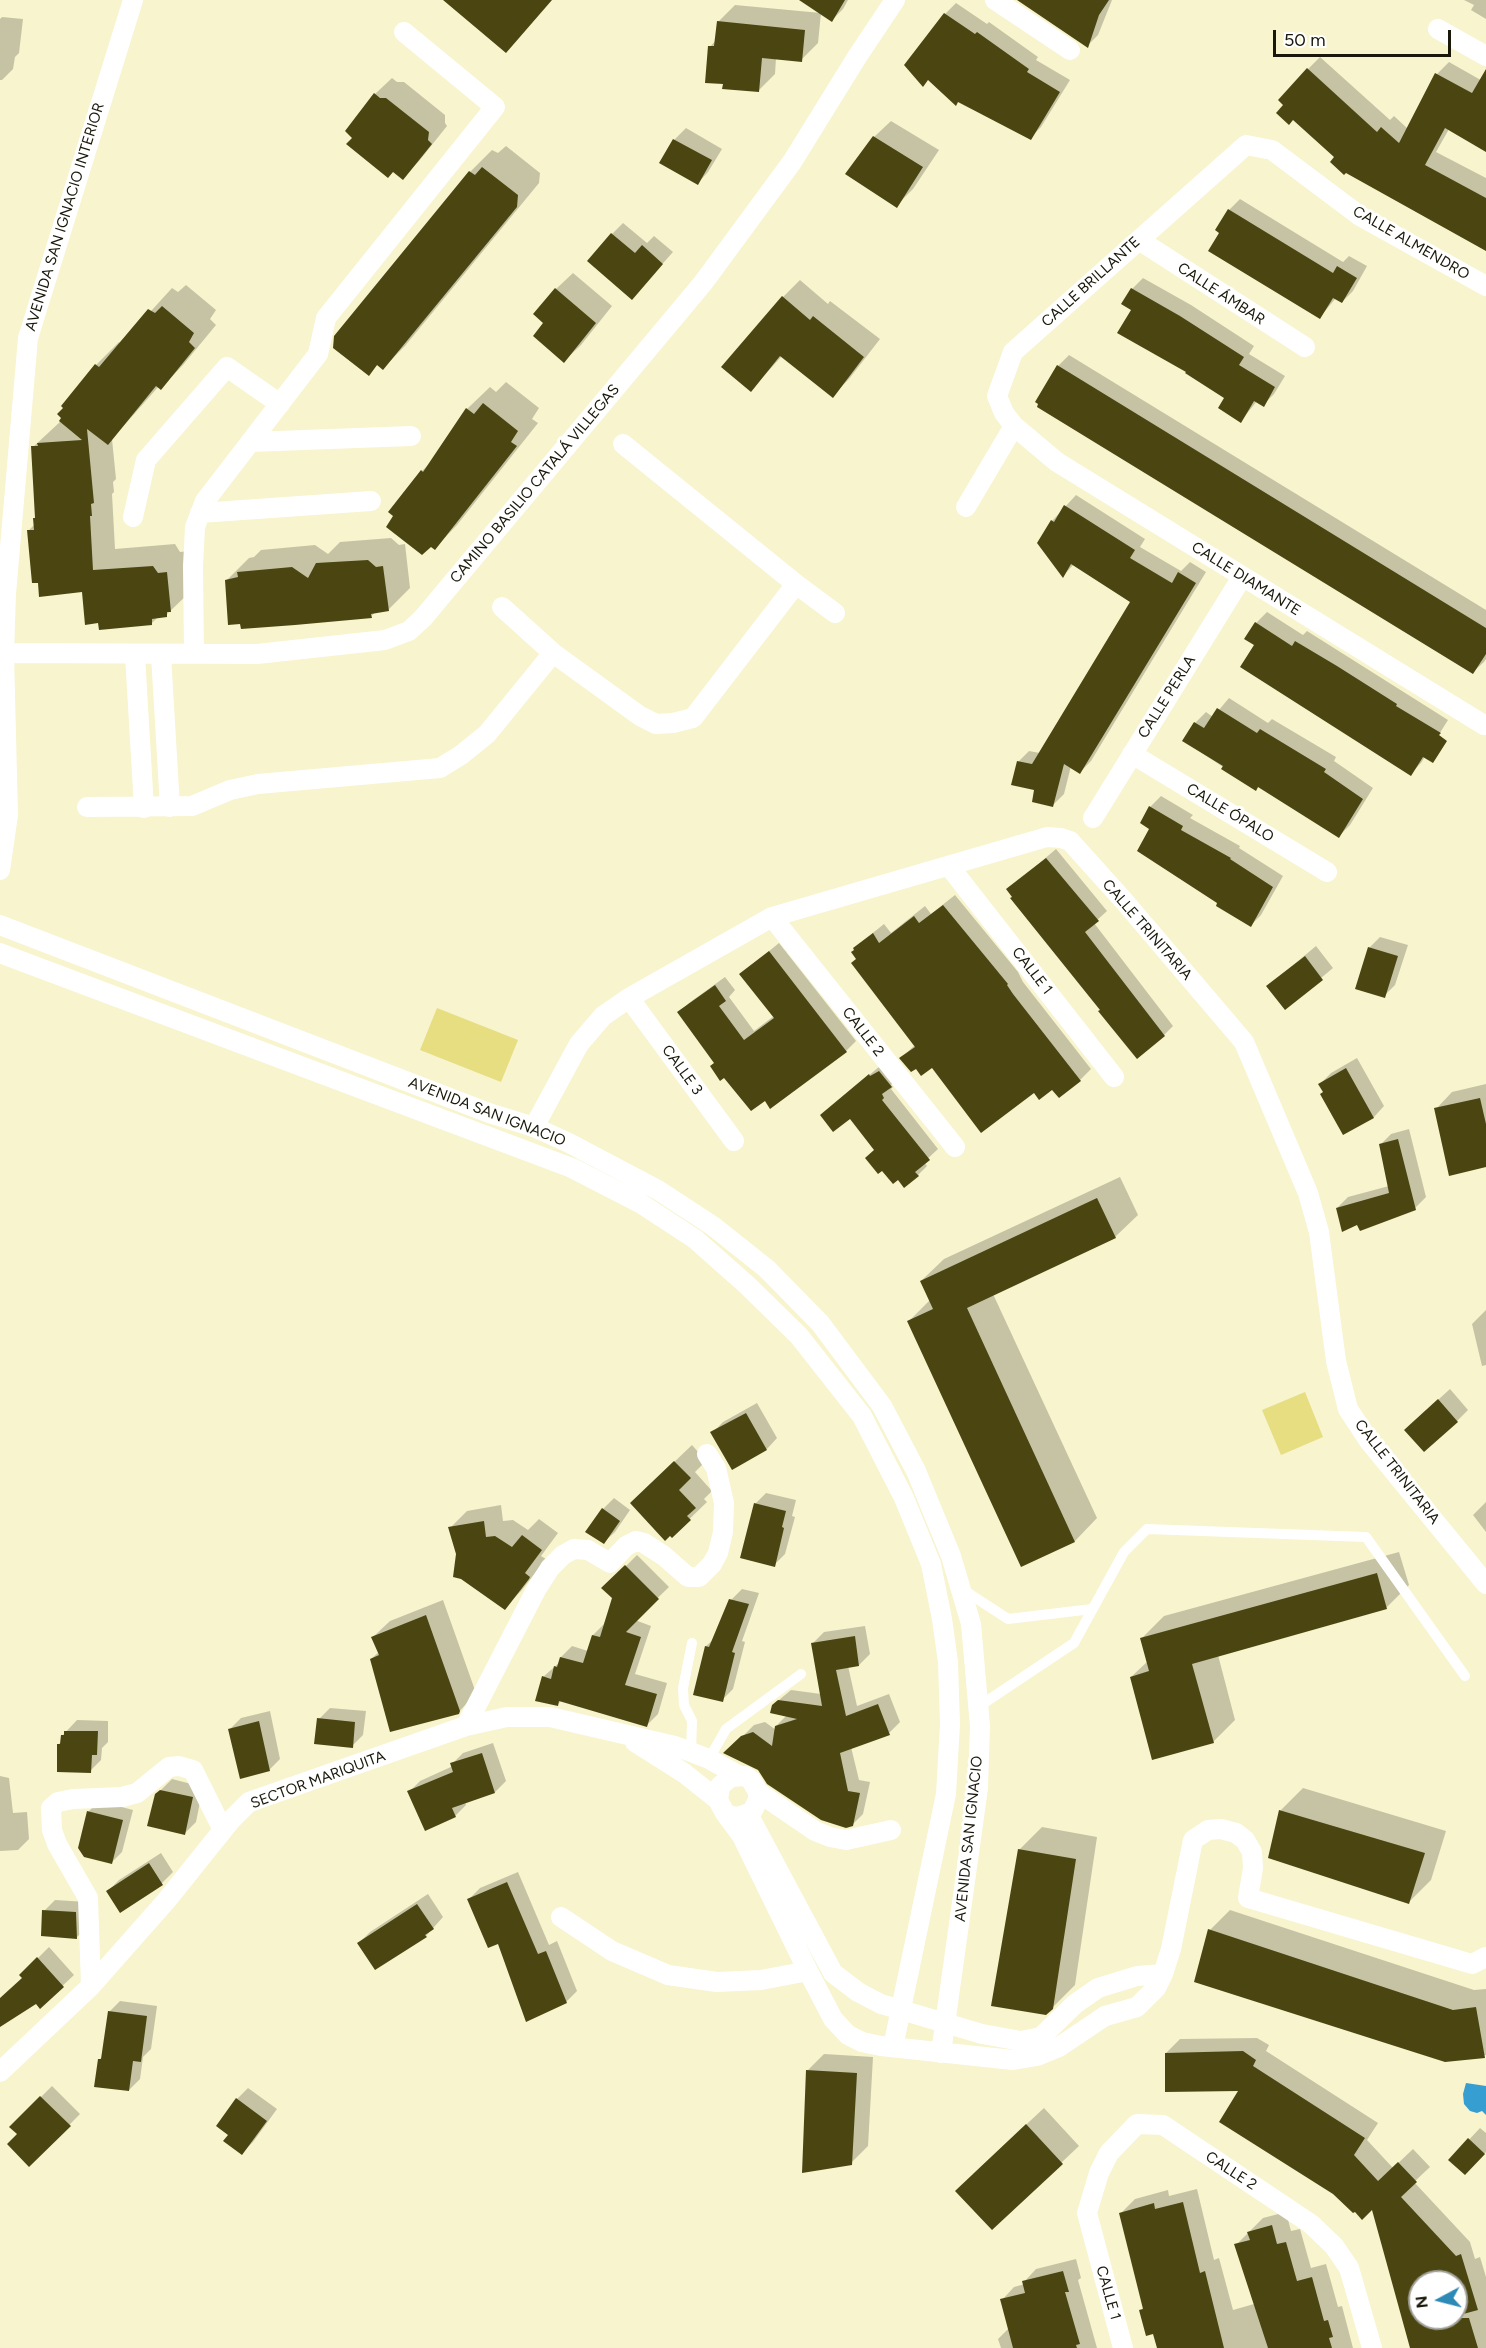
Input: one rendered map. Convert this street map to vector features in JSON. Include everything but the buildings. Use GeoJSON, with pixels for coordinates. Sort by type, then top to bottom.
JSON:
{"type":"FeatureCollection","features":[{"type":"Feature","properties":{"kind":"street","name":"AVENIDA SAN IGNACIO INTERIOR"},"geometry":{"type":"LineString","coordinates":[[0,870],[8,814],[2,654],[27,338],[133,0]]}},
{"type":"Feature","properties":{"kind":"street","name":"CAMINO BASILIO CATALÁ VILLEGAS"},"geometry":{"type":"LineString","coordinates":[[2,654],[257,654],[385,640],[409,631],[431,609],[704,283],[792,162],[895,0]]}},
{"type":"Feature","properties":{"kind":"street"},"geometry":{"type":"LineString","coordinates":[[995,0],[1070,50]]}},
{"type":"Feature","properties":{"kind":"street"},"geometry":{"type":"LineString","coordinates":[[1438,29],[1486,56]]}},
{"type":"Feature","properties":{"kind":"street"},"geometry":{"type":"LineString","coordinates":[[194,654],[195,527],[205,501],[318,354],[326,318],[495,107],[404,32]]}},
{"type":"Feature","properties":{"kind":"street","name":"CALLE ALMENDRO"},"geometry":{"type":"LineString","coordinates":[[1218,169],[1246,145],[1272,150],[1360,216],[1486,286]]}},
{"type":"Feature","properties":{"kind":"street","name":"CALLE BRILLANTE"},"geometry":{"type":"LineString","coordinates":[[1009,419],[997,396],[1013,352],[1218,169]]}},
{"type":"Feature","properties":{"kind":"street","name":"CALLE ÁMBAR"},"geometry":{"type":"LineString","coordinates":[[1138,240],[1252,315],[1305,346]]}},
{"type":"Feature","properties":{"kind":"street"},"geometry":{"type":"LineString","coordinates":[[133,517],[146,460],[227,367],[280,404]]}},
{"type":"Feature","properties":{"kind":"street"},"geometry":{"type":"LineString","coordinates":[[966,507],[1009,419]]}},
{"type":"Feature","properties":{"kind":"street","name":"CALLE DIAMANTE"},"geometry":{"type":"LineString","coordinates":[[1009,419],[1058,462],[1484,724]]}},
{"type":"Feature","properties":{"kind":"street"},"geometry":{"type":"LineString","coordinates":[[250,442],[411,436]]}},
{"type":"Feature","properties":{"kind":"street"},"geometry":{"type":"LineString","coordinates":[[623,444],[835,613]]}},
{"type":"Feature","properties":{"kind":"street"},"geometry":{"type":"LineString","coordinates":[[200,513],[371,501]]}},
{"type":"Feature","properties":{"kind":"street","name":"CALLE PERLA"},"geometry":{"type":"LineString","coordinates":[[1093,818],[1242,577]]}},
{"type":"Feature","properties":{"kind":"street"},"geometry":{"type":"LineString","coordinates":[[502,607],[553,652],[640,716],[656,724],[693,718],[796,584]]}},
{"type":"Feature","properties":{"kind":"street"},"geometry":{"type":"LineString","coordinates":[[87,807],[192,806],[230,790],[258,784],[440,768],[487,734],[553,652]]}},
{"type":"Feature","properties":{"kind":"street"},"geometry":{"type":"LineString","coordinates":[[135,655],[144,808]]}},
{"type":"Feature","properties":{"kind":"street"},"geometry":{"type":"LineString","coordinates":[[161,655],[170,807]]}},
{"type":"Feature","properties":{"kind":"street","name":"CALLE ÓPALO"},"geometry":{"type":"LineString","coordinates":[[1132,754],[1327,872]]}},
{"type":"Feature","properties":{"kind":"street","name":"CALLE TRINITARIA"},"geometry":{"type":"LineString","coordinates":[[534,1127],[579,1044],[603,1016],[629,998],[772,917],[1047,837],[1070,841],[1244,1042],[1308,1193],[1319,1232],[1336,1361],[1348,1409],[1369,1441],[1486,1584]]}},
{"type":"Feature","properties":{"kind":"street","name":"CALLE 1"},"geometry":{"type":"LineString","coordinates":[[949,866],[1114,1077]]}},
{"type":"Feature","properties":{"kind":"street","name":"CALLE 2"},"geometry":{"type":"LineString","coordinates":[[772,917],[955,1147]]}},
{"type":"Feature","properties":{"kind":"street","name":"AVENIDA SAN IGNACIO"},"geometry":{"type":"LineString","coordinates":[[0,926],[489,1113],[534,1127],[658,1190],[713,1226],[767,1269],[820,1323],[882,1406],[916,1471],[940,1525],[962,1589],[971,1624],[980,1726],[978,1788],[941,2053]]}},
{"type":"Feature","properties":{"kind":"street","name":"AVENIDA SAN IGNACIO"},"geometry":{"type":"LineString","coordinates":[[0,953],[572,1168],[639,1203],[695,1239],[747,1285],[799,1336],[862,1416],[899,1488],[931,1564],[948,1662],[950,1724],[946,1794],[893,2047]]}},
{"type":"Feature","properties":{"kind":"street","name":"CALLE 3"},"geometry":{"type":"LineString","coordinates":[[629,998],[734,1141]]}},
{"type":"Feature","properties":{"kind":"street"},"geometry":{"type":"LineString","coordinates":[[466,1726],[536,1590],[550,1568],[563,1555],[574,1549],[588,1550],[610,1563],[626,1546],[636,1541],[644,1542],[658,1551],[688,1576],[699,1577],[712,1564],[718,1553],[723,1533],[724,1503],[716,1468],[707,1454]]}},
{"type":"Feature","properties":{"kind":"street","name":"SECTOR MARIQUITA"},"geometry":{"type":"LineString","coordinates":[[0,2072],[91,1986],[249,1802],[466,1726],[507,1717],[550,1717],[675,1746],[738,1775]]}},
{"type":"Feature","properties":{"kind":"street"},"geometry":{"type":"LineString","coordinates":[[623,1734],[684,1773],[721,1806],[738,1817],[748,1814],[756,1806],[758,1792]]}},
{"type":"Feature","properties":{"kind":"street"},"geometry":{"type":"LineString","coordinates":[[91,1986],[88,1898],[57,1845],[52,1830],[51,1808],[58,1802],[73,1799],[122,1797],[137,1793],[169,1767],[179,1766],[193,1770],[223,1830]]}},
{"type":"Feature","properties":{"kind":"street"},"geometry":{"type":"LineString","coordinates":[[891,1830],[846,1840],[830,1838],[815,1831],[758,1792],[751,1780],[738,1775],[730,1777],[720,1786],[721,1806],[742,1836],[833,2019],[848,2035],[862,2042],[1013,2060],[1037,2056],[1059,2047],[1105,2016],[1137,2007],[1156,1988],[1163,1974],[1171,1949],[1193,1840],[1208,1830],[1221,1828],[1236,1833],[1245,1840],[1252,1852],[1253,1868],[1248,1898],[1472,1964],[1486,1957]]}},
{"type":"Feature","properties":{"kind":"street"},"geometry":{"type":"LineString","coordinates":[[748,1814],[833,1973],[858,1992],[881,2004],[992,2036],[1021,2041],[1041,2037],[1075,2004],[1098,1988],[1137,1976],[1163,1974]]}},
{"type":"Feature","properties":{"kind":"street"},"geometry":{"type":"LineString","coordinates":[[561,1917],[612,1951],[668,1975],[717,1982],[761,1980],[808,1971]]}},
{"type":"Feature","properties":{"kind":"street","name":"CALLE 2"},"geometry":{"type":"LineString","coordinates":[[1092,2239],[1087,2213],[1099,2173],[1109,2153],[1137,2124],[1162,2126],[1311,2224],[1334,2246],[1349,2268],[1372,2348]]}},
{"type":"Feature","properties":{"kind":"street","name":"CALLE 1"},"geometry":{"type":"LineString","coordinates":[[1092,2239],[1123,2348]]}},
{"type":"Feature","properties":{"kind":"lane"},"geometry":{"type":"LineString","coordinates":[[978,1707],[1074,1643],[1124,1552],[1147,1529],[1366,1537],[1465,1676]]}},
{"type":"Feature","properties":{"kind":"lane"},"geometry":{"type":"LineString","coordinates":[[962,1589],[1008,1619],[1092,1609]]}},
{"type":"Feature","properties":{"kind":"lane"},"geometry":{"type":"LineString","coordinates":[[692,1643],[683,1688],[684,1706],[692,1721],[700,1756]]}},
{"type":"Feature","properties":{"kind":"lane"},"geometry":{"type":"LineString","coordinates":[[700,1756],[726,1729],[801,1674]]}},
{"type":"Feature","properties":{"kind":"shaded area"},"geometry":{"type":"Polygon","coordinates":[[[437,1008],[518,1040],[501,1082],[420,1050],[437,1008]]]}},
{"type":"Feature","properties":{"kind":"shaded area"},"geometry":{"type":"Polygon","coordinates":[[[1305,1392],[1323,1437],[1281,1455],[1262,1410],[1305,1392]]]}},
{"type":"Feature","properties":{"kind":"water"},"geometry":{"type":"Polygon","coordinates":[[[1466,2083],[1486,2086],[1486,2115],[1482,2111],[1477,2113],[1470,2111],[1464,2104],[1463,2094],[1466,2083]]]}}]}
